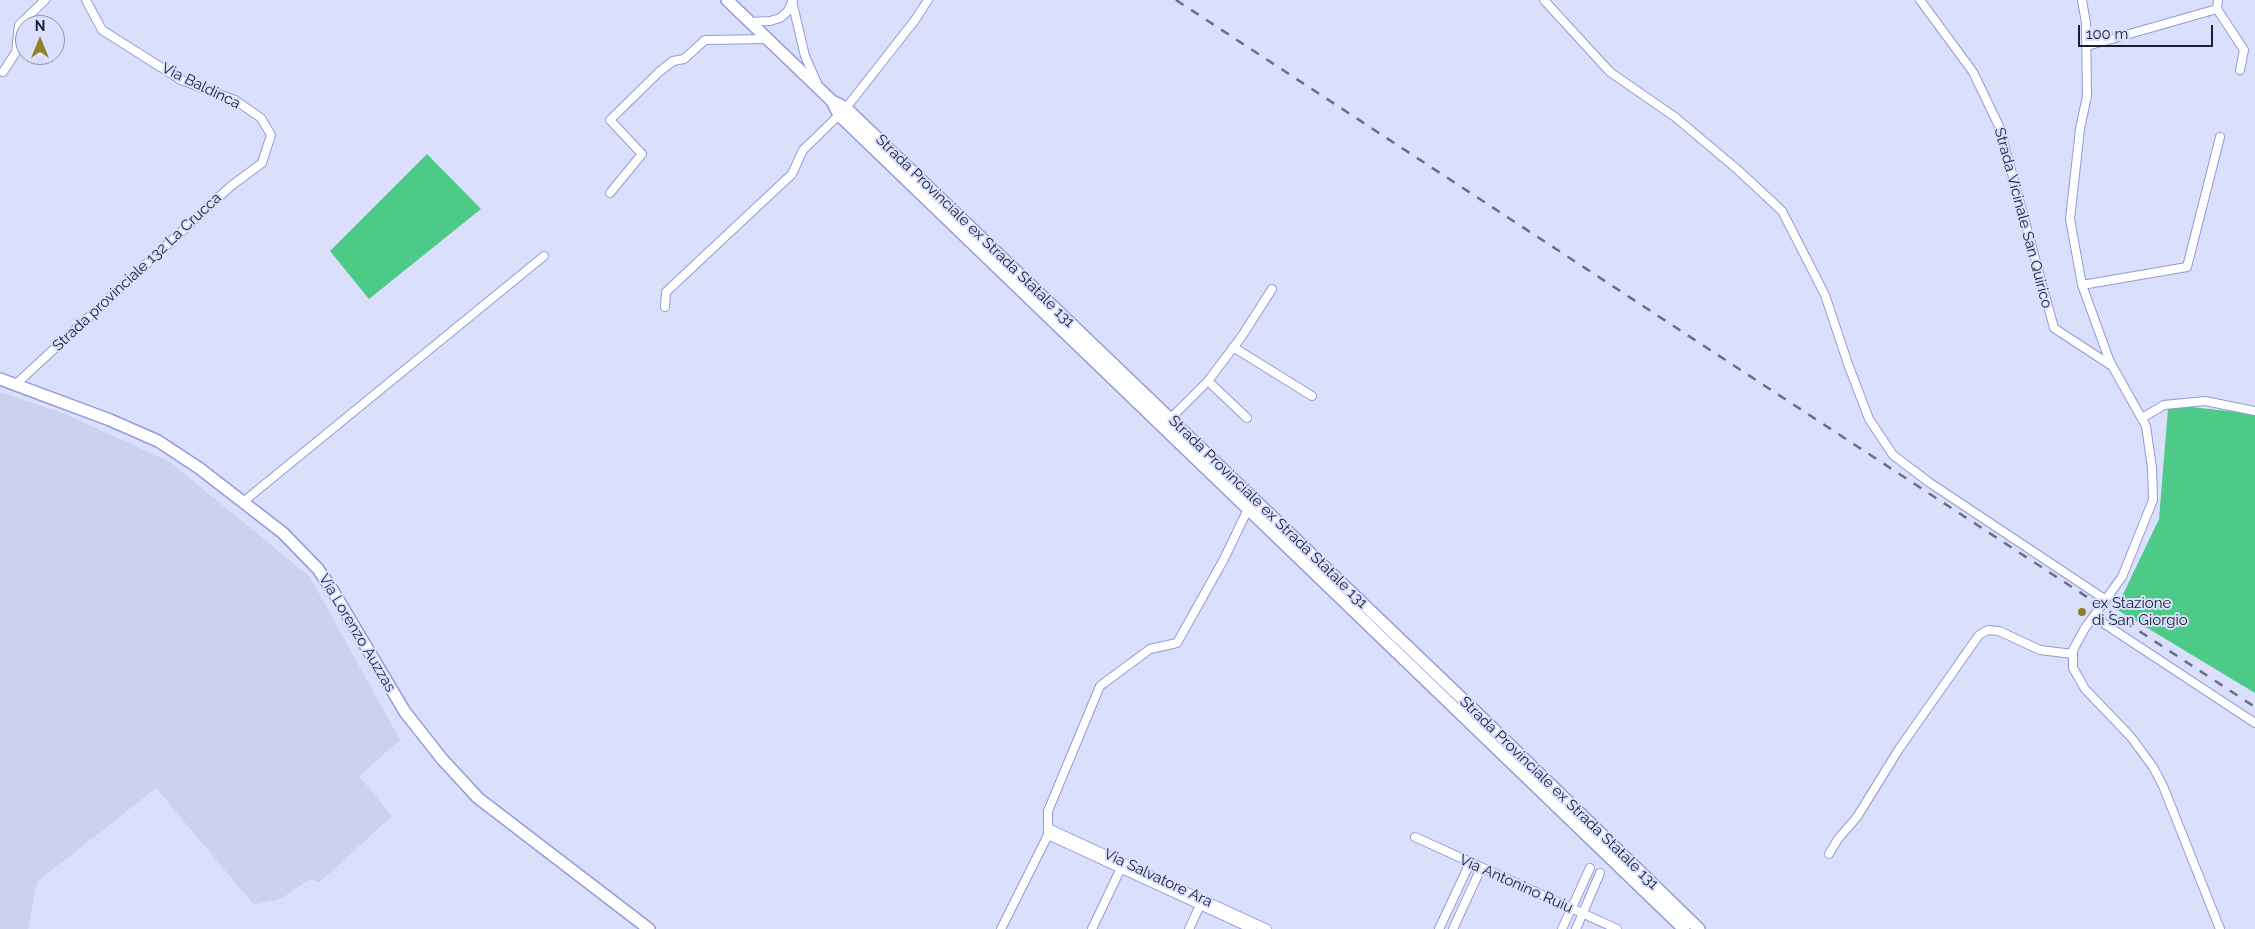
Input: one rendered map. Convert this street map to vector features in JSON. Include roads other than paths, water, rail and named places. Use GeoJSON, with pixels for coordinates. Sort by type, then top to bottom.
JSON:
{"type":"FeatureCollection","features":[{"type":"Feature","properties":{"kind":"main road","name":"Strada Provinciale ex Strada Statale 131"},"geometry":{"type":"LineString","coordinates":[[727,0],[740,6],[750,22],[818,88],[1170,418],[1699,929]]}},
{"type":"Feature","properties":{"kind":"main road","name":"Strada Provinciale ex Strada Statale 131"},"geometry":{"type":"LineString","coordinates":[[843,111],[1248,509],[1684,929]]}},
{"type":"Feature","properties":{"kind":"main road","name":"Via Lorenzo Auzzas"},"geometry":{"type":"LineString","coordinates":[[0,379],[143,433],[176,451],[283,534],[318,569],[354,625],[405,712],[442,759],[478,798],[650,929]]}},
{"type":"Feature","properties":{"kind":"street"},"geometry":{"type":"LineString","coordinates":[[3,72],[16,52],[19,25],[45,0]]}},
{"type":"Feature","properties":{"kind":"street","name":"Via Baldinca"},"geometry":{"type":"LineString","coordinates":[[86,0],[102,30],[181,80],[235,100],[261,118],[271,135],[262,163]]}},
{"type":"Feature","properties":{"kind":"street"},"geometry":{"type":"LineString","coordinates":[[665,307],[666,292],[792,174],[804,150],[843,111],[915,20],[928,0]]}},
{"type":"Feature","properties":{"kind":"street"},"geometry":{"type":"LineString","coordinates":[[1544,0],[1610,72],[1675,117],[1738,170],[1782,211],[1825,295],[1869,419],[1893,455],[1930,483],[2106,600]]}},
{"type":"Feature","properties":{"kind":"street","name":"Strada Vicinale San Quirico"},"geometry":{"type":"LineString","coordinates":[[1920,0],[1972,72],[1999,126],[2054,328],[2112,366]]}},
{"type":"Feature","properties":{"kind":"street"},"geometry":{"type":"LineString","coordinates":[[2082,0],[2086,23],[2087,96],[2080,129],[2070,219],[2082,285],[2112,366],[2146,426],[2150,451],[2153,500],[2122,577],[2085,628],[2073,650],[2073,668],[2085,689],[2131,738],[2153,767],[2163,786],[2220,929]]}},
{"type":"Feature","properties":{"kind":"street"},"geometry":{"type":"LineString","coordinates":[[2218,0],[2217,9],[2244,50],[2240,70]]}},
{"type":"Feature","properties":{"kind":"street"},"geometry":{"type":"LineString","coordinates":[[750,22],[770,21],[780,18],[788,11],[792,1]]}},
{"type":"Feature","properties":{"kind":"street"},"geometry":{"type":"LineString","coordinates":[[792,1],[805,56],[818,88]]}},
{"type":"Feature","properties":{"kind":"street"},"geometry":{"type":"LineString","coordinates":[[2086,46],[2217,9]]}},
{"type":"Feature","properties":{"kind":"street"},"geometry":{"type":"LineString","coordinates":[[610,193],[642,154],[610,120],[659,72],[673,61],[684,59],[705,40],[768,39]]}},
{"type":"Feature","properties":{"kind":"street"},"geometry":{"type":"LineString","coordinates":[[2082,285],[2187,267],[2220,137]]}},
{"type":"Feature","properties":{"kind":"street","name":"Strada provinciale 132 La Crucca"},"geometry":{"type":"LineString","coordinates":[[15,384],[231,186],[262,163]]}},
{"type":"Feature","properties":{"kind":"street"},"geometry":{"type":"LineString","coordinates":[[243,502],[544,256]]}},
{"type":"Feature","properties":{"kind":"street"},"geometry":{"type":"LineString","coordinates":[[1170,418],[1208,381],[1272,289]]}},
{"type":"Feature","properties":{"kind":"street"},"geometry":{"type":"LineString","coordinates":[[1233,347],[1312,396]]}},
{"type":"Feature","properties":{"kind":"street"},"geometry":{"type":"LineString","coordinates":[[1208,381],[1246,418]]}},
{"type":"Feature","properties":{"kind":"street"},"geometry":{"type":"LineString","coordinates":[[2142,418],[2164,405],[2205,401],[2255,411]]}},
{"type":"Feature","properties":{"kind":"street"},"geometry":{"type":"LineString","coordinates":[[1001,929],[1048,832],[1048,811],[1100,686],[1150,648],[1177,643],[1224,559],[1248,509]]}},
{"type":"Feature","properties":{"kind":"street"},"geometry":{"type":"LineString","coordinates":[[2094,617],[2255,722]]}},
{"type":"Feature","properties":{"kind":"street"},"geometry":{"type":"LineString","coordinates":[[1829,854],[1838,839],[1857,817],[1899,749],[1979,635],[1988,630],[1999,631],[2040,650],[2073,654]]}},
{"type":"Feature","properties":{"kind":"street","name":"Via Salvatore Ara"},"geometry":{"type":"LineString","coordinates":[[1048,832],[1121,868],[1267,929]]}},
{"type":"Feature","properties":{"kind":"street","name":"Via Salvatore Ara"},"geometry":{"type":"LineString","coordinates":[[1048,832],[1202,902],[1252,929]]}},
{"type":"Feature","properties":{"kind":"street","name":"Via Antonino Ruiu"},"geometry":{"type":"LineString","coordinates":[[1416,837],[1617,929]]}},
{"type":"Feature","properties":{"kind":"street"},"geometry":{"type":"LineString","coordinates":[[1439,929],[1470,863]]}},
{"type":"Feature","properties":{"kind":"street"},"geometry":{"type":"LineString","coordinates":[[1092,929],[1121,868]]}},
{"type":"Feature","properties":{"kind":"street"},"geometry":{"type":"LineString","coordinates":[[1453,929],[1481,868]]}},
{"type":"Feature","properties":{"kind":"street"},"geometry":{"type":"LineString","coordinates":[[1562,929],[1590,868]]}},
{"type":"Feature","properties":{"kind":"street"},"geometry":{"type":"LineString","coordinates":[[1576,929],[1600,873]]}},
{"type":"Feature","properties":{"kind":"street"},"geometry":{"type":"LineString","coordinates":[[1189,929],[1202,902]]}},
{"type":"Feature","properties":{"kind":"railway"},"geometry":{"type":"LineString","coordinates":[[1176,0],[2255,707]]}},
{"type":"Feature","properties":{"kind":"place","name":"ex Stazione di San Giorgio"},"geometry":{"type":"Point","coordinates":[2082,612]}}]}
